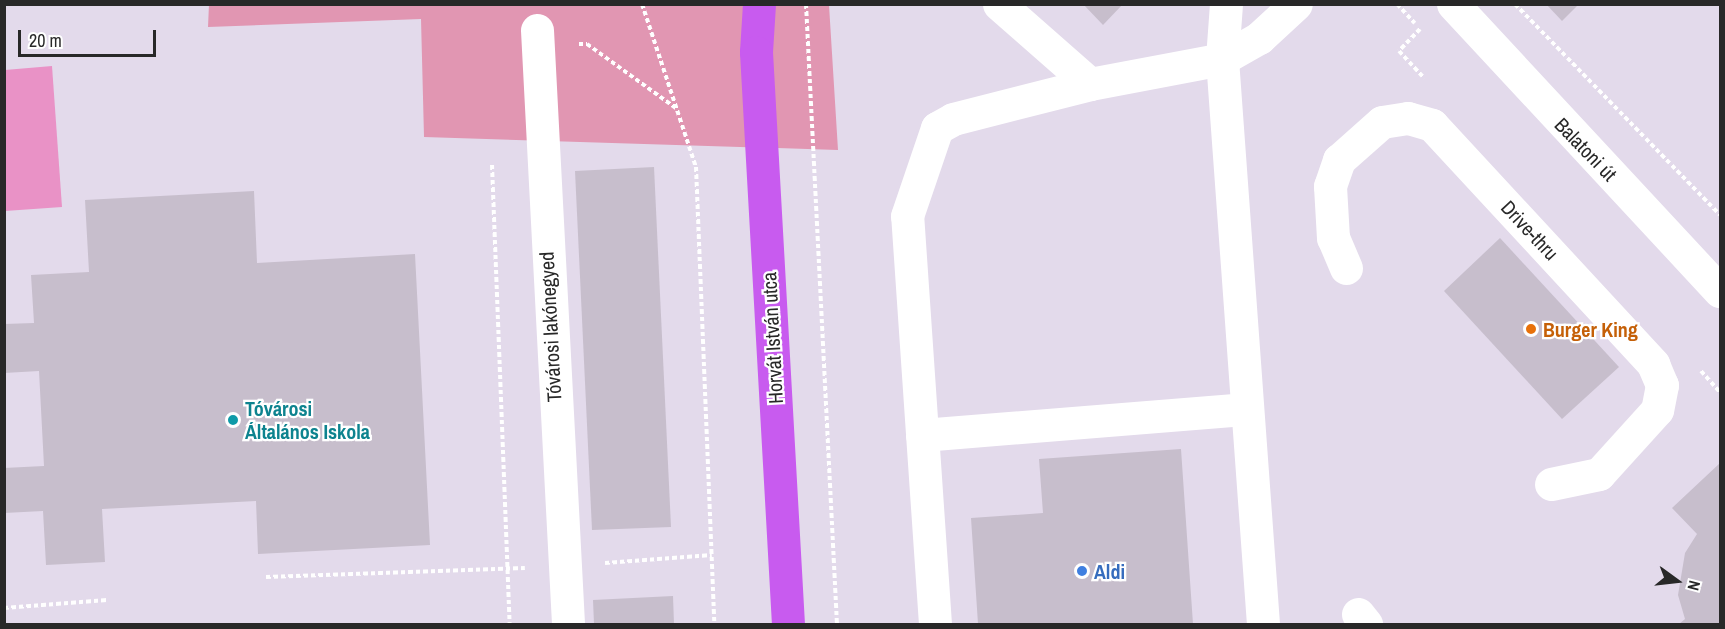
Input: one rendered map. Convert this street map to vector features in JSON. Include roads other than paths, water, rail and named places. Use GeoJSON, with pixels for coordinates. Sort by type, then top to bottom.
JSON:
{"type":"FeatureCollection","features":[{"type":"Feature","properties":{"kind":"main road","name":"Horvát István utca"},"geometry":{"type":"LineString","coordinates":[[747,4],[756,52]]}},
{"type":"Feature","properties":{"kind":"main road","name":"Horvát István utca"},"geometry":{"type":"LineString","coordinates":[[759,4],[756,52],[788,624]]}},
{"type":"Feature","properties":{"kind":"street"},"geometry":{"type":"LineString","coordinates":[[1226,4],[1222,59],[1263,624]]}},
{"type":"Feature","properties":{"kind":"street"},"geometry":{"type":"LineString","coordinates":[[935,624],[907,216],[937,128],[953,119],[1090,84],[1222,59],[1259,38],[1296,4]]}},
{"type":"Feature","properties":{"kind":"street","name":"Balatoni út"},"geometry":{"type":"LineString","coordinates":[[1454,4],[1720,291]]}},
{"type":"Feature","properties":{"kind":"street"},"geometry":{"type":"LineString","coordinates":[[1011,8],[1090,84]]}},
{"type":"Feature","properties":{"kind":"street","name":"Tóvárosi lakónegyed"},"geometry":{"type":"LineString","coordinates":[[537,39],[568,624]]}},
{"type":"Feature","properties":{"kind":"street","name":"Drive-thru"},"geometry":{"type":"LineString","coordinates":[[1347,268],[1333,238],[1330,186],[1339,160],[1383,122],[1408,118],[1432,125],[1653,364],[1662,385],[1657,410],[1599,474],[1551,484]]}},
{"type":"Feature","properties":{"kind":"street"},"geometry":{"type":"LineString","coordinates":[[922,435],[1247,409]]}},
{"type":"Feature","properties":{"kind":"place","name":"Burger King"},"geometry":{"type":"Point","coordinates":[1531,329]}},
{"type":"Feature","properties":{"kind":"place","name":"Tóvárosi Általános Iskola"},"geometry":{"type":"Point","coordinates":[233,420]}},
{"type":"Feature","properties":{"kind":"place","name":"Aldi"},"geometry":{"type":"Point","coordinates":[1082,571]}}]}
